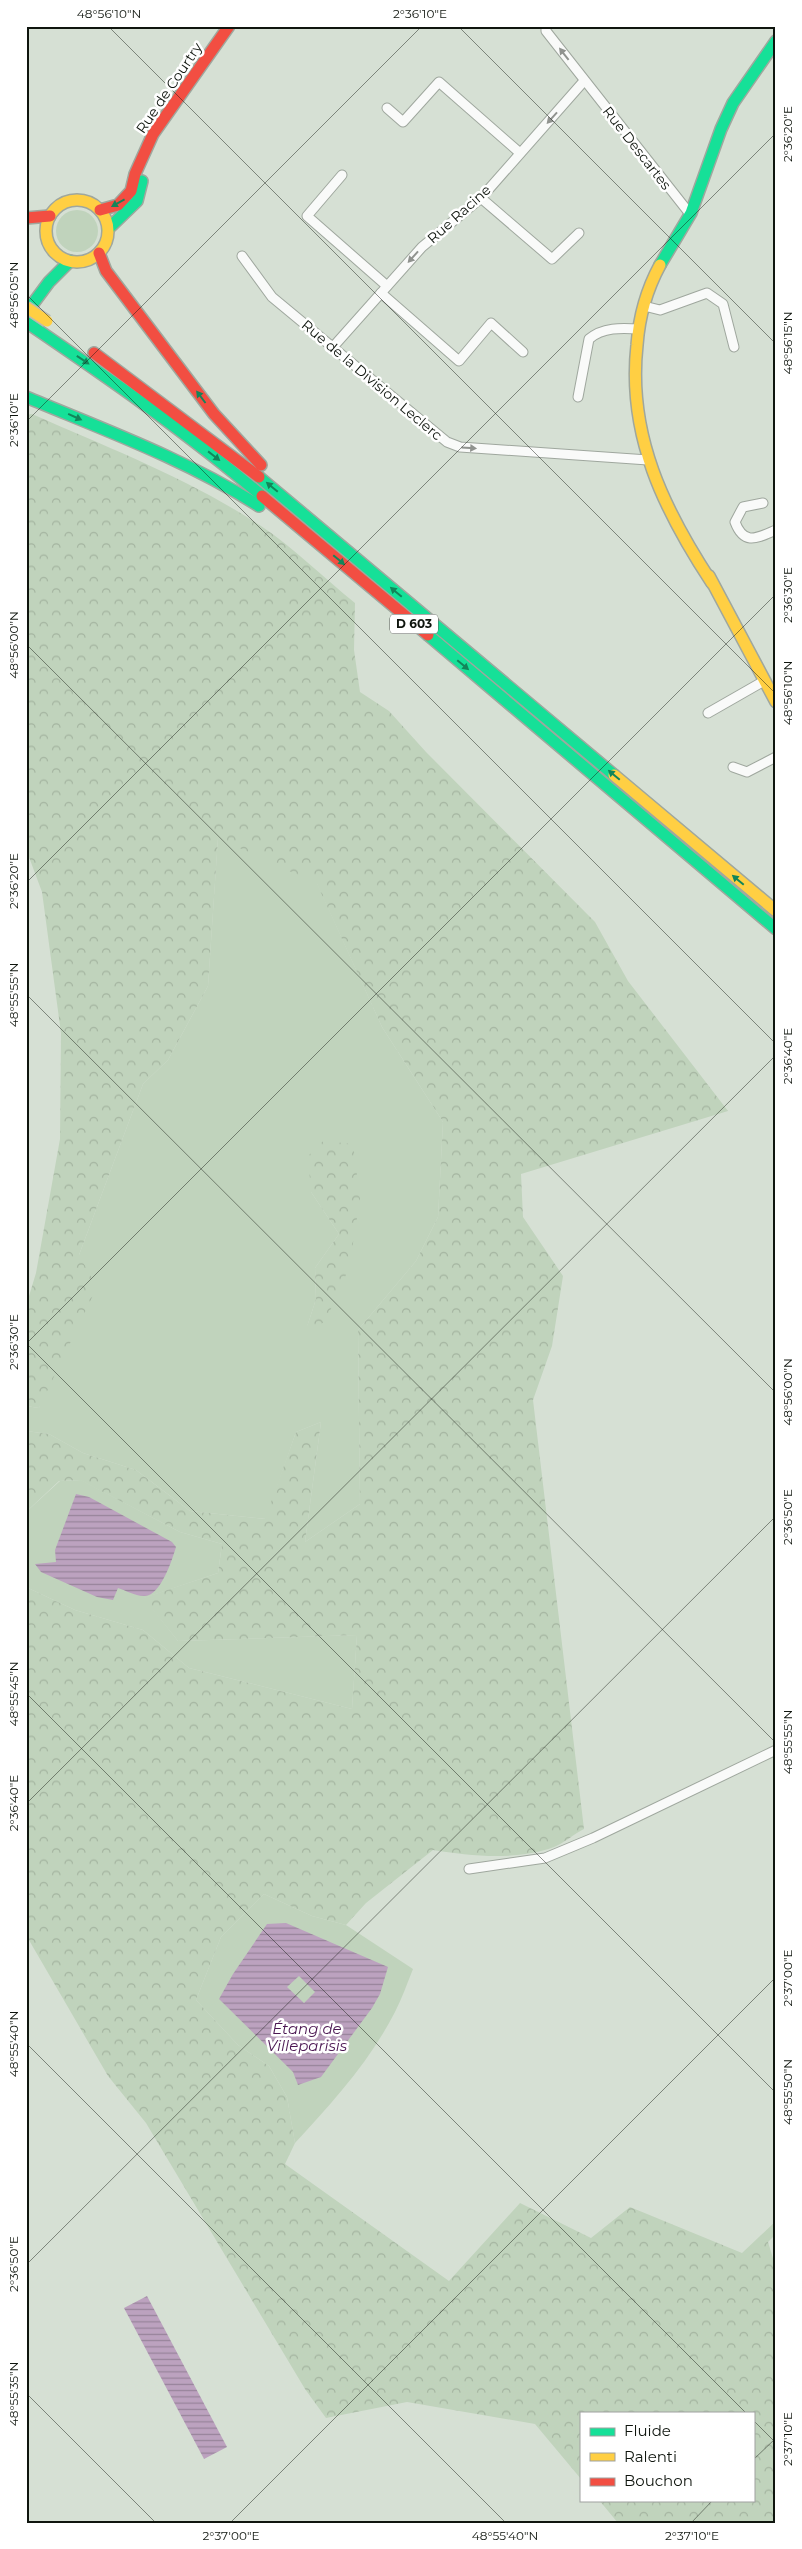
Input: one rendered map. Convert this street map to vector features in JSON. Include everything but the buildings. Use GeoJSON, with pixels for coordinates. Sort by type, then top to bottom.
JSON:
{"type":"FeatureCollection","features":[{"type":"Feature","properties":{"kind":"main road","name":"Rue de Courtry"},"geometry":{"type":"LineString","coordinates":[[100,210],[115,206],[132,191],[142,158],[154,134],[229,26]]}},
{"type":"Feature","properties":{"kind":"main road"},"geometry":{"type":"LineString","coordinates":[[776,40],[725,118],[690,214],[660,266],[644,306],[638,329],[632,383],[637,426],[657,489],[694,556],[712,583],[776,702]]}},
{"type":"Feature","properties":{"kind":"main road"},"geometry":{"type":"LineString","coordinates":[[108,230],[100,210],[89,202],[76,200],[63,203],[50,216],[47,223],[47,239],[55,253],[70,262],[86,261],[99,254],[104,246],[108,230],[137,201],[143,178],[142,158]]}},
{"type":"Feature","properties":{"kind":"main road"},"geometry":{"type":"LineString","coordinates":[[26,218],[50,216]]}},
{"type":"Feature","properties":{"kind":"main road"},"geometry":{"type":"LineString","coordinates":[[48,282],[55,253]]}},
{"type":"Feature","properties":{"kind":"main road"},"geometry":{"type":"LineString","coordinates":[[99,254],[106,271],[214,414],[251,455],[314,510],[329,535]]}},
{"type":"Feature","properties":{"kind":"main road"},"geometry":{"type":"LineString","coordinates":[[26,313],[48,282],[70,262]]}},
{"type":"Feature","properties":{"kind":"main road"},"geometry":{"type":"LineString","coordinates":[[26,308],[51,324]]}},
{"type":"Feature","properties":{"kind":"main road","name":"D 603"},"geometry":{"type":"LineString","coordinates":[[26,322],[102,373],[193,440],[776,929]]}},
{"type":"Feature","properties":{"kind":"main road","name":"D 603"},"geometry":{"type":"LineString","coordinates":[[85,347],[214,441],[329,535],[776,912]]}},
{"type":"Feature","properties":{"kind":"main road"},"geometry":{"type":"LineString","coordinates":[[28,396],[168,457],[231,488],[246,496],[294,534],[320,545]]}},
{"type":"Feature","properties":{"kind":"street","name":"Rue Descartes"},"geometry":{"type":"LineString","coordinates":[[546,26],[546,31],[584,81],[690,214]]}},
{"type":"Feature","properties":{"kind":"street","name":"Rue Racine"},"geometry":{"type":"LineString","coordinates":[[334,348],[422,248],[481,198],[584,81]]}},
{"type":"Feature","properties":{"kind":"street"},"geometry":{"type":"LineString","coordinates":[[387,108],[403,122],[439,82],[520,153]]}},
{"type":"Feature","properties":{"kind":"street"},"geometry":{"type":"LineString","coordinates":[[342,175],[307,216],[459,361],[491,324],[523,352]]}},
{"type":"Feature","properties":{"kind":"street"},"geometry":{"type":"LineString","coordinates":[[481,198],[552,260],[579,233]]}},
{"type":"Feature","properties":{"kind":"street","name":"Rue de la Division Leclerc"},"geometry":{"type":"LineString","coordinates":[[242,256],[272,297],[447,442],[460,447],[648,460]]}},
{"type":"Feature","properties":{"kind":"street"},"geometry":{"type":"LineString","coordinates":[[644,306],[660,310],[707,294],[723,304],[734,347]]}},
{"type":"Feature","properties":{"kind":"street"},"geometry":{"type":"LineString","coordinates":[[578,397],[589,339],[597,332],[621,328],[638,329]]}},
{"type":"Feature","properties":{"kind":"street"},"geometry":{"type":"LineString","coordinates":[[762,504],[743,507],[734,522],[738,531],[748,538],[755,539],[776,530]]}},
{"type":"Feature","properties":{"kind":"street"},"geometry":{"type":"LineString","coordinates":[[708,714],[764,681]]}},
{"type":"Feature","properties":{"kind":"street"},"geometry":{"type":"LineString","coordinates":[[733,768],[747,772],[776,757]]}},
{"type":"Feature","properties":{"kind":"street"},"geometry":{"type":"LineString","coordinates":[[469,1869],[545,1858],[593,1838],[776,1750]]}},
{"type":"Feature","properties":{"kind":"green space"},"geometry":{"type":"Polygon","coordinates":[[[81,210],[89,213],[95,219],[98,231],[95,243],[89,249],[73,252],[65,249],[59,243],[56,227],[59,219],[65,213],[81,210]]]}},
{"type":"Feature","properties":{"kind":"green space"},"geometry":{"type":"Polygon","coordinates":[[[32,414],[149,465],[234,509],[285,544],[355,603],[354,650],[360,692],[389,711],[426,752],[595,922],[628,981],[728,1111],[521,1174],[523,1217],[563,1276],[552,1346],[533,1400],[584,1829],[554,1847],[524,1854],[494,1856],[433,1850],[366,1903],[346,1925],[312,1916],[264,1894],[221,1937],[196,2000],[238,2045],[269,2066],[287,2097],[295,2143],[285,2164],[449,2281],[520,2203],[591,2238],[630,2207],[742,2253],[776,2221],[776,2234],[768,2242],[776,2268],[776,2523],[618,2523],[601,2502],[754,2502],[754,2412],[580,2412],[580,2478],[535,2424],[407,2402],[326,2418],[305,2389],[146,2123],[108,2076],[26,1935],[26,1587],[75,1610],[143,1630],[189,1668],[352,1709],[357,1635],[178,1641],[143,1598],[218,1573],[222,1544],[180,1532],[80,1480],[59,1481],[26,1512],[26,1431],[49,1434],[83,1453],[136,1470],[190,1511],[265,1519],[296,1432],[321,1422],[305,1542],[360,1504],[358,1330],[416,1261],[438,1217],[443,1122],[382,1027],[317,884],[218,838],[208,986],[168,1060],[143,1084],[79,1255],[97,1287],[39,1408],[26,1406],[26,1306],[36,1273],[60,1139],[61,1033],[42,892],[26,849],[28,756],[26,415],[32,414]]]}},
{"type":"Feature","properties":{"kind":"green space"},"geometry":{"type":"Polygon","coordinates":[[[218,837],[317,883],[382,1027],[443,1122],[438,1217],[416,1261],[358,1330],[360,1504],[305,1542],[321,1422],[296,1432],[266,1519],[190,1511],[136,1470],[83,1453],[49,1434],[26,1431],[26,1406],[39,1408],[79,1255],[143,1084],[168,1060],[208,986],[218,837]],[[311,1192],[339,1234],[315,1268],[316,1299],[307,1327],[360,1199],[311,1192]]]}},
{"type":"Feature","properties":{"kind":"green space"},"geometry":{"type":"Polygon","coordinates":[[[323,1141],[353,1144],[360,1199],[349,1268],[326,1320],[313,1331],[307,1327],[316,1299],[315,1268],[339,1234],[311,1192],[308,1156],[323,1141]]]}},
{"type":"Feature","properties":{"kind":"green space"},"geometry":{"type":"Polygon","coordinates":[[[81,1480],[180,1532],[222,1544],[218,1573],[144,1598],[178,1641],[357,1635],[352,1709],[189,1668],[143,1630],[75,1610],[26,1587],[26,1512],[60,1481],[81,1480]]]}},
{"type":"Feature","properties":{"kind":"green space"},"geometry":{"type":"Polygon","coordinates":[[[264,1894],[312,1916],[346,1925],[413,1969],[395,2012],[374,2048],[336,2097],[295,2143],[287,2097],[269,2066],[238,2045],[196,2000],[221,1937],[264,1894]]]}},
{"type":"Feature","properties":{"kind":"water"},"geometry":{"type":"Polygon","coordinates":[[[76,1494],[89,1497],[172,1542],[176,1547],[165,1576],[151,1594],[145,1596],[138,1595],[118,1588],[113,1600],[97,1597],[41,1572],[35,1564],[56,1562],[55,1550],[76,1494]]]}},
{"type":"Feature","properties":{"kind":"water","name":"Étang de Villeparisis"},"geometry":{"type":"Polygon","coordinates":[[[286,1923],[388,1967],[380,1994],[372,2008],[321,2077],[298,2085],[293,2072],[219,1999],[233,1974],[267,1924],[286,1923]],[[299,1976],[287,1987],[304,2003],[315,1992],[299,1976]]]}},
{"type":"Feature","properties":{"kind":"water"},"geometry":{"type":"Polygon","coordinates":[[[147,2296],[227,2447],[204,2459],[124,2308],[147,2296]]]}},
{"type":"Feature","properties":{"kind":"traffic: fast"},"geometry":{"type":"LineString","coordinates":[[660,265],[691,213],[721,129],[733,103],[776,41]]}},
{"type":"Feature","properties":{"kind":"traffic: fast"},"geometry":{"type":"LineString","coordinates":[[108,229],[137,201],[142,181]]}},
{"type":"Feature","properties":{"kind":"traffic: fast"},"geometry":{"type":"LineString","coordinates":[[26,313],[49,282],[70,261]]}},
{"type":"Feature","properties":{"kind":"traffic: fast"},"geometry":{"type":"LineString","coordinates":[[26,322],[176,428],[262,496]]}},
{"type":"Feature","properties":{"kind":"traffic: fast"},"geometry":{"type":"LineString","coordinates":[[26,397],[174,460],[232,489],[259,506]]}},
{"type":"Feature","properties":{"kind":"traffic: fast"},"geometry":{"type":"LineString","coordinates":[[259,477],[614,775]]}},
{"type":"Feature","properties":{"kind":"traffic: fast"},"geometry":{"type":"LineString","coordinates":[[428,635],[776,929]]}},
{"type":"Feature","properties":{"kind":"traffic: slow"},"geometry":{"type":"LineString","coordinates":[[71,200],[83,200],[99,209],[106,219],[108,231],[106,243],[99,253],[83,262],[71,262],[60,257],[51,248],[46,237],[46,225],[51,214],[60,205],[71,200]]}},
{"type":"Feature","properties":{"kind":"traffic: slow"},"geometry":{"type":"LineString","coordinates":[[660,265],[644,304],[640,324],[635,378],[638,410],[644,441],[665,499],[679,528],[712,583]]}},
{"type":"Feature","properties":{"kind":"traffic: slow"},"geometry":{"type":"LineString","coordinates":[[26,307],[47,321]]}},
{"type":"Feature","properties":{"kind":"traffic: slow"},"geometry":{"type":"LineString","coordinates":[[709,576],[776,702]]}},
{"type":"Feature","properties":{"kind":"traffic: slow"},"geometry":{"type":"LineString","coordinates":[[614,775],[776,911]]}},
{"type":"Feature","properties":{"kind":"traffic: jam"},"geometry":{"type":"LineString","coordinates":[[100,210],[118,205],[131,191],[135,174],[153,134],[229,26]]}},
{"type":"Feature","properties":{"kind":"traffic: jam"},"geometry":{"type":"LineString","coordinates":[[26,218],[50,216]]}},
{"type":"Feature","properties":{"kind":"traffic: jam"},"geometry":{"type":"LineString","coordinates":[[99,253],[106,271],[214,414],[261,465]]}},
{"type":"Feature","properties":{"kind":"traffic: jam"},"geometry":{"type":"LineString","coordinates":[[94,353],[259,477]]}},
{"type":"Feature","properties":{"kind":"traffic: jam"},"geometry":{"type":"LineString","coordinates":[[262,496],[428,635]]}}]}
